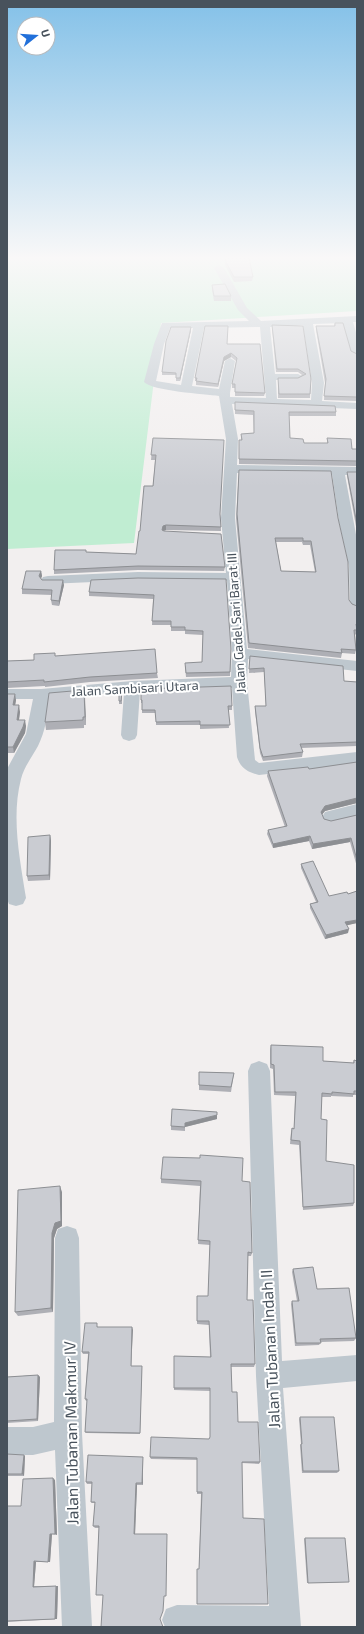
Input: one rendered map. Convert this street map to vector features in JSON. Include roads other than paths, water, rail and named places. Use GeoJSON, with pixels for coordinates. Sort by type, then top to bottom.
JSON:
{"type":"FeatureCollection","features":[{"type":"Feature","properties":{"kind":"street"},"geometry":{"type":"LineString","coordinates":[[163,334],[150,377],[151,384],[272,402],[357,406]]}},
{"type":"Feature","properties":{"kind":"street"},"geometry":{"type":"LineString","coordinates":[[186,389],[197,334]]}},
{"type":"Feature","properties":{"kind":"street"},"geometry":{"type":"LineString","coordinates":[[264,334],[270,376],[272,402]]}},
{"type":"Feature","properties":{"kind":"street"},"geometry":{"type":"LineString","coordinates":[[310,334],[318,383],[316,404]]}},
{"type":"Feature","properties":{"kind":"street"},"geometry":{"type":"LineString","coordinates":[[354,334],[357,355]]}},
{"type":"Feature","properties":{"kind":"street"},"geometry":{"type":"LineString","coordinates":[[225,396],[230,361]]}},
{"type":"Feature","properties":{"kind":"street"},"geometry":{"type":"LineString","coordinates":[[270,376],[298,377]]}},
{"type":"Feature","properties":{"kind":"street","name":"Jalan Gadel Sari Barat III"},"geometry":{"type":"LineString","coordinates":[[225,396],[232,439],[228,518],[240,653],[239,682],[246,758],[248,764],[259,769],[357,758]]}},
{"type":"Feature","properties":{"kind":"street"},"geometry":{"type":"LineString","coordinates":[[231,469],[357,471]]}},
{"type":"Feature","properties":{"kind":"street"},"geometry":{"type":"LineString","coordinates":[[338,470],[346,522],[356,566],[357,604]]}},
{"type":"Feature","properties":{"kind":"street"},"geometry":{"type":"LineString","coordinates":[[48,580],[138,576],[234,577]]}},
{"type":"Feature","properties":{"kind":"street"},"geometry":{"type":"LineString","coordinates":[[240,653],[357,666]]}},
{"type":"Feature","properties":{"kind":"street","name":"Jalan Sambisari Utara"},"geometry":{"type":"LineString","coordinates":[[7,694],[41,694],[132,686],[239,682]]}},
{"type":"Feature","properties":{"kind":"street"},"geometry":{"type":"LineString","coordinates":[[129,736],[132,686]]}},
{"type":"Feature","properties":{"kind":"street"},"geometry":{"type":"LineString","coordinates":[[16,898],[9,833],[9,790],[16,766],[29,745],[38,721],[41,694]]}},
{"type":"Feature","properties":{"kind":"street"},"geometry":{"type":"LineString","coordinates":[[331,817],[357,811]]}},
{"type":"Feature","properties":{"kind":"street","name":"Jalan Tubanan Indah II"},"geometry":{"type":"LineString","coordinates":[[259,1071],[269,1376],[286,1624]]}},
{"type":"Feature","properties":{"kind":"street","name":"Jalan Tubanan Makmur IV"},"geometry":{"type":"LineString","coordinates":[[67,1238],[68,1433],[77,1627]]}},
{"type":"Feature","properties":{"kind":"street"},"geometry":{"type":"LineString","coordinates":[[269,1376],[357,1368]]}},
{"type":"Feature","properties":{"kind":"street"},"geometry":{"type":"LineString","coordinates":[[7,1440],[33,1441],[68,1433]]}},
{"type":"Feature","properties":{"kind":"street"},"geometry":{"type":"LineString","coordinates":[[177,1620],[286,1624]]}}]}
